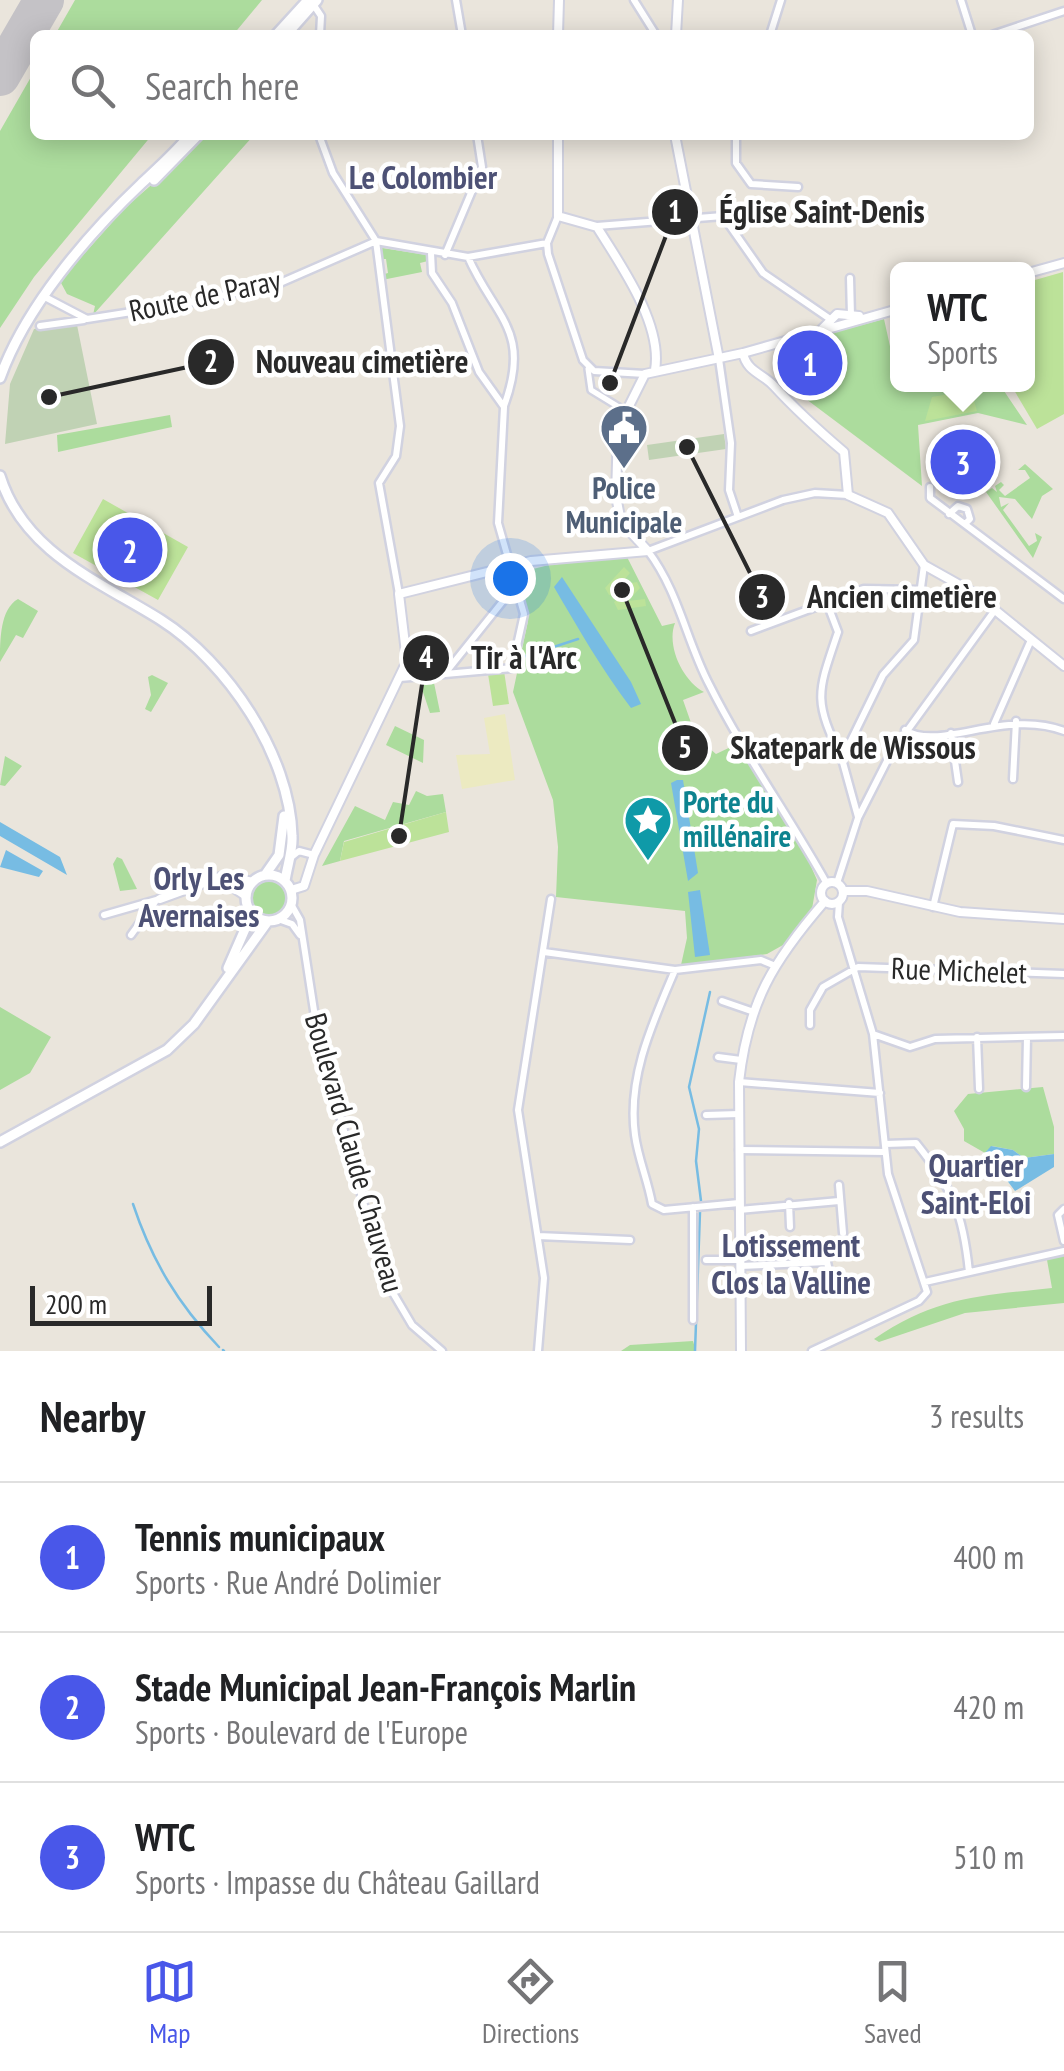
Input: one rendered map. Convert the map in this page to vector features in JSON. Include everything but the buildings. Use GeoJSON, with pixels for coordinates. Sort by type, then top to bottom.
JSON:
{"type":"FeatureCollection","features":[{"type":"Feature","properties":{"kind":"main road"},"geometry":{"type":"LineString","coordinates":[[281,30],[310,2]]}},
{"type":"Feature","properties":{"kind":"main road"},"geometry":{"type":"LineString","coordinates":[[290,30],[310,2]]}},
{"type":"Feature","properties":{"kind":"main road"},"geometry":{"type":"LineString","coordinates":[[0,378],[44,296],[117,211],[189,140]]}},
{"type":"Feature","properties":{"kind":"main road"},"geometry":{"type":"LineString","coordinates":[[0,476],[16,512],[48,549],[180,633],[224,676],[261,734],[292,836],[288,860],[292,904],[273,920],[184,1034],[152,1061],[0,1142]]}},
{"type":"Feature","properties":{"kind":"main road"},"geometry":{"type":"LineString","coordinates":[[218,989],[252,914],[246,896],[253,882],[265,875],[283,839],[282,793]]}},
{"type":"Feature","properties":{"kind":"main road"},"geometry":{"type":"LineString","coordinates":[[265,875],[288,885]]}},
{"type":"Feature","properties":{"kind":"main road"},"geometry":{"type":"LineString","coordinates":[[252,914],[273,920]]}},
{"type":"Feature","properties":{"kind":"street"},"geometry":{"type":"LineString","coordinates":[[456,0],[461,30]]}},
{"type":"Feature","properties":{"kind":"street"},"geometry":{"type":"LineString","coordinates":[[558,0],[558,30]]}},
{"type":"Feature","properties":{"kind":"street"},"geometry":{"type":"LineString","coordinates":[[634,0],[653,30]]}},
{"type":"Feature","properties":{"kind":"street"},"geometry":{"type":"LineString","coordinates":[[676,30],[678,0]]}},
{"type":"Feature","properties":{"kind":"street"},"geometry":{"type":"LineString","coordinates":[[772,30],[781,0]]}},
{"type":"Feature","properties":{"kind":"street"},"geometry":{"type":"LineString","coordinates":[[961,0],[970,30]]}},
{"type":"Feature","properties":{"kind":"street"},"geometry":{"type":"LineString","coordinates":[[310,2],[321,16],[320,30]]}},
{"type":"Feature","properties":{"kind":"street"},"geometry":{"type":"LineString","coordinates":[[1007,30],[1064,11]]}},
{"type":"Feature","properties":{"kind":"street"},"geometry":{"type":"LineString","coordinates":[[288,885],[304,886],[314,855],[407,661],[399,594],[380,504],[379,483],[396,456],[400,426],[376,242],[333,173],[321,140]]}},
{"type":"Feature","properties":{"kind":"street"},"geometry":{"type":"LineString","coordinates":[[445,254],[482,167],[478,140]]}},
{"type":"Feature","properties":{"kind":"street"},"geometry":{"type":"LineString","coordinates":[[558,140],[558,216],[547,243],[588,369],[591,390],[627,412]]}},
{"type":"Feature","properties":{"kind":"street"},"geometry":{"type":"LineString","coordinates":[[676,140],[719,358],[731,443],[729,490],[738,514]]}},
{"type":"Feature","properties":{"kind":"street"},"geometry":{"type":"LineString","coordinates":[[736,140],[736,164],[751,184],[798,187]]}},
{"type":"Feature","properties":{"kind":"street"},"geometry":{"type":"LineString","coordinates":[[558,216],[596,226],[723,216],[764,273],[830,318]]}},
{"type":"Feature","properties":{"kind":"street"},"geometry":{"type":"LineString","coordinates":[[596,226],[652,330],[655,370]]}},
{"type":"Feature","properties":{"kind":"street"},"geometry":{"type":"LineString","coordinates":[[376,242],[468,256],[547,243]]}},
{"type":"Feature","properties":{"kind":"street","name":"Route de Paray"},"geometry":{"type":"LineString","coordinates":[[40,326],[280,283],[376,242]]}},
{"type":"Feature","properties":{"kind":"street"},"geometry":{"type":"LineString","coordinates":[[431,253],[432,274],[452,303],[480,372],[504,407]]}},
{"type":"Feature","properties":{"kind":"street"},"geometry":{"type":"LineString","coordinates":[[400,678],[512,668],[524,614],[508,569],[498,523],[504,407],[513,362],[512,330],[468,256]]}},
{"type":"Feature","properties":{"kind":"street"},"geometry":{"type":"LineString","coordinates":[[1035,271],[1064,263]]}},
{"type":"Feature","properties":{"kind":"street"},"geometry":{"type":"LineString","coordinates":[[849,319],[850,278]]}},
{"type":"Feature","properties":{"kind":"street","name":"Route de Paray"},"geometry":{"type":"LineString","coordinates":[[44,296],[87,319]]}},
{"type":"Feature","properties":{"kind":"street"},"geometry":{"type":"LineString","coordinates":[[588,369],[645,374],[742,353],[849,319],[890,311]]}},
{"type":"Feature","properties":{"kind":"street"},"geometry":{"type":"LineString","coordinates":[[821,330],[837,314],[849,319]]}},
{"type":"Feature","properties":{"kind":"street"},"geometry":{"type":"LineString","coordinates":[[742,353],[749,368],[773,385],[804,421],[844,452],[848,460],[848,495]]}},
{"type":"Feature","properties":{"kind":"street"},"geometry":{"type":"LineString","coordinates":[[645,374],[618,428],[618,515],[648,551],[682,609],[704,673],[744,751],[836,886],[838,917],[874,1034],[890,1183],[925,1282],[923,1298],[812,1351]]}},
{"type":"Feature","properties":{"kind":"street"},"geometry":{"type":"LineString","coordinates":[[930,486],[930,498],[1064,600]]}},
{"type":"Feature","properties":{"kind":"street"},"geometry":{"type":"LineString","coordinates":[[399,594],[547,559],[648,551],[678,543],[738,514],[799,496],[848,495],[893,518],[924,565],[995,610],[1064,666]]}},
{"type":"Feature","properties":{"kind":"street"},"geometry":{"type":"LineString","coordinates":[[949,514],[958,506],[967,509],[970,518],[964,525]]}},
{"type":"Feature","properties":{"kind":"street"},"geometry":{"type":"LineString","coordinates":[[842,759],[883,674],[914,640],[924,565]]}},
{"type":"Feature","properties":{"kind":"street"},"geometry":{"type":"LineString","coordinates":[[447,671],[516,584]]}},
{"type":"Feature","properties":{"kind":"street"},"geometry":{"type":"LineString","coordinates":[[751,631],[876,586],[919,590]]}},
{"type":"Feature","properties":{"kind":"street"},"geometry":{"type":"LineString","coordinates":[[827,603],[838,632],[819,688],[821,716],[842,759],[858,818]]}},
{"type":"Feature","properties":{"kind":"street"},"geometry":{"type":"LineString","coordinates":[[836,886],[858,818],[905,730],[995,610]]}},
{"type":"Feature","properties":{"kind":"street"},"geometry":{"type":"LineString","coordinates":[[994,724],[1030,640]]}},
{"type":"Feature","properties":{"kind":"street"},"geometry":{"type":"LineString","coordinates":[[905,730],[928,738],[1016,721],[1064,731]]}},
{"type":"Feature","properties":{"kind":"street"},"geometry":{"type":"LineString","coordinates":[[1013,779],[1016,721]]}},
{"type":"Feature","properties":{"kind":"street"},"geometry":{"type":"LineString","coordinates":[[952,734],[958,782]]}},
{"type":"Feature","properties":{"kind":"street"},"geometry":{"type":"LineString","coordinates":[[933,907],[953,824],[994,826],[1064,840]]}},
{"type":"Feature","properties":{"kind":"street"},"geometry":{"type":"LineString","coordinates":[[288,860],[299,852],[314,855]]}},
{"type":"Feature","properties":{"kind":"street"},"geometry":{"type":"LineString","coordinates":[[104,914],[223,876],[253,882]]}},
{"type":"Feature","properties":{"kind":"street"},"geometry":{"type":"LineString","coordinates":[[192,887],[221,882],[246,896]]}},
{"type":"Feature","properties":{"kind":"street"},"geometry":{"type":"LineString","coordinates":[[824,901],[822,892],[836,886],[933,907],[1064,919]]}},
{"type":"Feature","properties":{"kind":"street"},"geometry":{"type":"LineString","coordinates":[[131,935],[160,898]]}},
{"type":"Feature","properties":{"kind":"street"},"geometry":{"type":"LineString","coordinates":[[538,1351],[544,1295],[518,1110],[551,899]]}},
{"type":"Feature","properties":{"kind":"street"},"geometry":{"type":"LineString","coordinates":[[824,901],[839,902]]}},
{"type":"Feature","properties":{"kind":"street"},"geometry":{"type":"LineString","coordinates":[[740,1351],[741,1060],[751,1011],[774,965],[824,901]]}},
{"type":"Feature","properties":{"kind":"street","name":"Boulevard Claude Chauveau"},"geometry":{"type":"LineString","coordinates":[[292,904],[300,920],[317,1030],[382,1276],[412,1325],[442,1351]]}},
{"type":"Feature","properties":{"kind":"street"},"geometry":{"type":"LineString","coordinates":[[124,908],[144,914]]}},
{"type":"Feature","properties":{"kind":"street"},"geometry":{"type":"LineString","coordinates":[[273,920],[292,924],[301,936]]}},
{"type":"Feature","properties":{"kind":"street"},"geometry":{"type":"LineString","coordinates":[[544,952],[675,970],[714,969],[761,960],[774,965]]}},
{"type":"Feature","properties":{"kind":"street"},"geometry":{"type":"LineString","coordinates":[[675,970],[633,1094],[634,1136],[654,1208],[839,1201]]}},
{"type":"Feature","properties":{"kind":"street"},"geometry":{"type":"LineString","coordinates":[[810,1025],[810,1010],[823,986],[855,970]]}},
{"type":"Feature","properties":{"kind":"street","name":"Rue Michelet"},"geometry":{"type":"LineString","coordinates":[[855,970],[1064,974]]}},
{"type":"Feature","properties":{"kind":"street"},"geometry":{"type":"LineString","coordinates":[[722,1001],[751,1011]]}},
{"type":"Feature","properties":{"kind":"street"},"geometry":{"type":"LineString","coordinates":[[874,1034],[910,1047],[935,1039],[1064,1036]]}},
{"type":"Feature","properties":{"kind":"street"},"geometry":{"type":"LineString","coordinates":[[1026,1088],[1028,1037]]}},
{"type":"Feature","properties":{"kind":"street"},"geometry":{"type":"LineString","coordinates":[[977,1038],[980,1089]]}},
{"type":"Feature","properties":{"kind":"street"},"geometry":{"type":"LineString","coordinates":[[718,1057],[741,1060]]}},
{"type":"Feature","properties":{"kind":"street"},"geometry":{"type":"LineString","coordinates":[[739,1082],[880,1093]]}},
{"type":"Feature","properties":{"kind":"street"},"geometry":{"type":"LineString","coordinates":[[706,1115],[739,1114]]}},
{"type":"Feature","properties":{"kind":"street"},"geometry":{"type":"LineString","coordinates":[[739,1150],[885,1148],[916,1143],[945,1179],[964,1225],[969,1272]]}},
{"type":"Feature","properties":{"kind":"street"},"geometry":{"type":"LineString","coordinates":[[840,1185],[844,1234]]}},
{"type":"Feature","properties":{"kind":"street"},"geometry":{"type":"LineString","coordinates":[[789,1202],[790,1227]]}},
{"type":"Feature","properties":{"kind":"street"},"geometry":{"type":"LineString","coordinates":[[693,1207],[693,1320]]}},
{"type":"Feature","properties":{"kind":"street"},"geometry":{"type":"LineString","coordinates":[[1064,1209],[1058,1215],[1064,1241]]}},
{"type":"Feature","properties":{"kind":"street"},"geometry":{"type":"LineString","coordinates":[[538,1236],[630,1240]]}},
{"type":"Feature","properties":{"kind":"street"},"geometry":{"type":"LineString","coordinates":[[925,1282],[1064,1251]]}},
{"type":"Feature","properties":{"kind":"street"},"geometry":{"type":"LineString","coordinates":[[706,1260],[827,1262],[831,1280],[845,1280]]}},
{"type":"Feature","properties":{"kind":"green space"},"geometry":{"type":"Polygon","coordinates":[[[75,0],[262,0],[237,30],[58,30],[75,0]]]}},
{"type":"Feature","properties":{"kind":"green space"},"geometry":{"type":"Polygon","coordinates":[[[30,79],[30,140],[148,140],[34,277],[0,328],[0,131],[30,79]]]}},
{"type":"Feature","properties":{"kind":"green space"},"geometry":{"type":"Polygon","coordinates":[[[196,140],[250,140],[93,315],[95,306],[67,294],[60,281],[125,208],[196,140]]]}},
{"type":"Feature","properties":{"kind":"green space"},"geometry":{"type":"Polygon","coordinates":[[[382,248],[427,255],[428,261],[420,263],[422,272],[382,280],[381,275],[388,273],[386,259],[380,259],[382,248]]]}},
{"type":"Feature","properties":{"kind":"green space"},"geometry":{"type":"Polygon","coordinates":[[[1063,272],[1064,414],[1037,429],[1015,392],[1035,392],[1035,280],[1063,272]]]}},
{"type":"Feature","properties":{"kind":"green space"},"geometry":{"type":"Polygon","coordinates":[[[884,319],[890,346],[890,392],[1005,392],[1027,425],[978,413],[918,425],[922,486],[794,390],[784,346],[884,319]]]}},
{"type":"Feature","properties":{"kind":"green space"},"geometry":{"type":"Polygon","coordinates":[[[77,325],[97,424],[5,444],[10,384],[34,329],[77,325]]]}},
{"type":"Feature","properties":{"kind":"green space"},"geometry":{"type":"Polygon","coordinates":[[[825,345],[827,378],[796,380],[793,348],[825,345]]]}},
{"type":"Feature","properties":{"kind":"green space"},"geometry":{"type":"Polygon","coordinates":[[[972,392],[977,411],[925,421],[932,397],[972,392]]]}},
{"type":"Feature","properties":{"kind":"green space"},"geometry":{"type":"Polygon","coordinates":[[[170,415],[172,427],[58,452],[57,435],[170,415]]]}},
{"type":"Feature","properties":{"kind":"green space"},"geometry":{"type":"Polygon","coordinates":[[[724,434],[726,449],[649,460],[647,445],[724,434]]]}},
{"type":"Feature","properties":{"kind":"green space"},"geometry":{"type":"Polygon","coordinates":[[[1025,464],[1053,489],[1042,496],[1032,519],[1015,499],[999,497],[1001,507],[1009,503],[1003,510],[1029,546],[1037,541],[1035,533],[1042,537],[1033,558],[986,492],[992,488],[997,492],[995,486],[1001,482],[1004,485],[999,490],[1005,496],[1030,478],[1025,470],[1018,470],[1025,464]]]}},
{"type":"Feature","properties":{"kind":"green space"},"geometry":{"type":"Polygon","coordinates":[[[103,499],[188,547],[158,600],[73,553],[103,499]]]}},
{"type":"Feature","properties":{"kind":"green space"},"geometry":{"type":"Polygon","coordinates":[[[627,557],[662,626],[675,623],[673,642],[678,662],[689,680],[704,692],[683,700],[696,737],[716,754],[737,744],[817,880],[812,909],[783,945],[767,954],[681,965],[687,938],[685,911],[556,897],[558,847],[553,800],[513,692],[528,621],[517,573],[549,565],[627,557]]]}},
{"type":"Feature","properties":{"kind":"green space"},"geometry":{"type":"Polygon","coordinates":[[[624,567],[630,573],[620,585],[637,582],[640,588],[628,601],[645,599],[646,606],[618,610],[614,602],[624,593],[609,595],[605,588],[624,567]]]}},
{"type":"Feature","properties":{"kind":"green space"},"geometry":{"type":"Polygon","coordinates":[[[18,599],[38,611],[23,638],[16,635],[0,662],[4,618],[18,599]]]}},
{"type":"Feature","properties":{"kind":"green space"},"geometry":{"type":"Polygon","coordinates":[[[504,671],[509,704],[493,706],[488,674],[504,671]]]}},
{"type":"Feature","properties":{"kind":"green space"},"geometry":{"type":"Polygon","coordinates":[[[152,675],[168,683],[151,712],[145,709],[151,695],[148,677],[152,675]]]}},
{"type":"Feature","properties":{"kind":"green space"},"geometry":{"type":"Polygon","coordinates":[[[433,678],[440,712],[430,713],[419,680],[433,678]]]}},
{"type":"Feature","properties":{"kind":"green space"},"geometry":{"type":"Polygon","coordinates":[[[395,726],[424,740],[423,763],[386,745],[395,726]]]}},
{"type":"Feature","properties":{"kind":"green space"},"geometry":{"type":"Polygon","coordinates":[[[5,756],[22,766],[5,786],[0,785],[5,756]]]}},
{"type":"Feature","properties":{"kind":"green space"},"geometry":{"type":"Polygon","coordinates":[[[416,791],[427,796],[443,794],[446,812],[344,841],[340,861],[322,866],[355,806],[385,820],[393,802],[409,805],[416,791]]]}},
{"type":"Feature","properties":{"kind":"green space"},"geometry":{"type":"Polygon","coordinates":[[[446,812],[449,832],[340,861],[344,842],[446,812]]]}},
{"type":"Feature","properties":{"kind":"green space"},"geometry":{"type":"Polygon","coordinates":[[[117,857],[122,859],[137,889],[120,891],[113,864],[117,857]]]}},
{"type":"Feature","properties":{"kind":"green space"},"geometry":{"type":"Polygon","coordinates":[[[270,879],[283,884],[288,897],[283,910],[270,915],[257,910],[252,897],[257,884],[270,879]]]}},
{"type":"Feature","properties":{"kind":"green space"},"geometry":{"type":"Polygon","coordinates":[[[0,1007],[51,1037],[30,1073],[0,1090],[0,1007]]]}},
{"type":"Feature","properties":{"kind":"green space"},"geometry":{"type":"Polygon","coordinates":[[[1043,1087],[1054,1127],[1054,1154],[1024,1158],[1013,1150],[992,1146],[985,1153],[964,1141],[964,1129],[954,1111],[968,1094],[1043,1087]]]}},
{"type":"Feature","properties":{"kind":"green space"},"geometry":{"type":"Polygon","coordinates":[[[1064,1255],[1064,1303],[965,1313],[879,1342],[874,1339],[918,1314],[958,1301],[1052,1288],[1047,1260],[1064,1255]]]}},
{"type":"Feature","properties":{"kind":"green space"},"geometry":{"type":"Polygon","coordinates":[[[693,1341],[696,1351],[621,1351],[630,1345],[693,1341]]]}},
{"type":"Feature","properties":{"kind":"sand"},"geometry":{"type":"Polygon","coordinates":[[[505,714],[515,780],[462,789],[456,755],[490,754],[484,718],[505,714]]]}},
{"type":"Feature","properties":{"kind":"water"},"geometry":{"type":"Polygon","coordinates":[[[562,577],[631,682],[641,704],[631,708],[591,649],[554,587],[562,577]]]}},
{"type":"Feature","properties":{"kind":"water"},"geometry":{"type":"Polygon","coordinates":[[[683,780],[698,873],[688,881],[671,783],[683,780]]]}},
{"type":"Feature","properties":{"kind":"water"},"geometry":{"type":"Polygon","coordinates":[[[0,822],[60,857],[67,875],[0,836],[0,822]]]}},
{"type":"Feature","properties":{"kind":"water"},"geometry":{"type":"Polygon","coordinates":[[[6,850],[43,871],[39,877],[0,867],[6,850]]]}},
{"type":"Feature","properties":{"kind":"water"},"geometry":{"type":"Polygon","coordinates":[[[700,890],[710,955],[695,957],[688,892],[700,890]]]}},
{"type":"Feature","properties":{"kind":"water"},"geometry":{"type":"Polygon","coordinates":[[[991,1146],[1013,1150],[1024,1158],[1054,1154],[1054,1167],[1015,1191],[1003,1175],[1005,1169],[1000,1172],[985,1153],[991,1146]]]}},
{"type":"Feature","properties":{"kind":"waterway"},"geometry":{"type":"LineString","coordinates":[[523,657],[578,639]]}},
{"type":"Feature","properties":{"kind":"waterway"},"geometry":{"type":"LineString","coordinates":[[701,1201],[696,1161],[699,1129],[689,1087],[710,992]]}},
{"type":"Feature","properties":{"kind":"waterway"},"geometry":{"type":"LineString","coordinates":[[133,1204],[168,1281],[219,1347]]}},
{"type":"Feature","properties":{"kind":"waterway"},"geometry":{"type":"LineString","coordinates":[[695,1351],[700,1212]]}},
{"type":"Feature","properties":{"kind":"runway"},"geometry":{"type":"LineString","coordinates":[[0,76],[44,0]]}},
{"type":"Feature","properties":{"kind":"place","name":"Tennis municipaux"},"geometry":{"type":"Point","coordinates":[810,363]}},
{"type":"Feature","properties":{"kind":"place","name":"Église Saint-Denis"},"geometry":{"type":"Point","coordinates":[610,383]}},
{"type":"Feature","properties":{"kind":"place","name":"Nouveau cimetière"},"geometry":{"type":"Point","coordinates":[49,397]}},
{"type":"Feature","properties":{"kind":"place","name":"Ancien cimetière"},"geometry":{"type":"Point","coordinates":[687,447]}},
{"type":"Feature","properties":{"kind":"place","name":"WTC"},"geometry":{"type":"Point","coordinates":[963,462]}},
{"type":"Feature","properties":{"kind":"place","name":"Police Municipale"},"geometry":{"type":"Point","coordinates":[624,470]}},
{"type":"Feature","properties":{"kind":"place","name":"Stade Municipal Jean-François Marlin"},"geometry":{"type":"Point","coordinates":[130,550]}},
{"type":"Feature","properties":{"kind":"place","name":"Skatepark de Wissous"},"geometry":{"type":"Point","coordinates":[622,590]}},
{"type":"Feature","properties":{"kind":"place","name":"Tir à l'Arc"},"geometry":{"type":"Point","coordinates":[399,836]}},
{"type":"Feature","properties":{"kind":"place","name":"Porte du millénaire"},"geometry":{"type":"Point","coordinates":[648,862]}},
{"type":"Feature","properties":{"kind":"district","name":"Le Colombier"},"geometry":{"type":"Point","coordinates":[423,178]}},
{"type":"Feature","properties":{"kind":"district","name":"Orly Les Avernaises"},"geometry":{"type":"Point","coordinates":[199,898]}},
{"type":"Feature","properties":{"kind":"district","name":"Quartier Saint-Eloi"},"geometry":{"type":"Point","coordinates":[976,1184]}},
{"type":"Feature","properties":{"kind":"district","name":"Lotissement Clos la Valline"},"geometry":{"type":"Point","coordinates":[791,1264]}}]}
